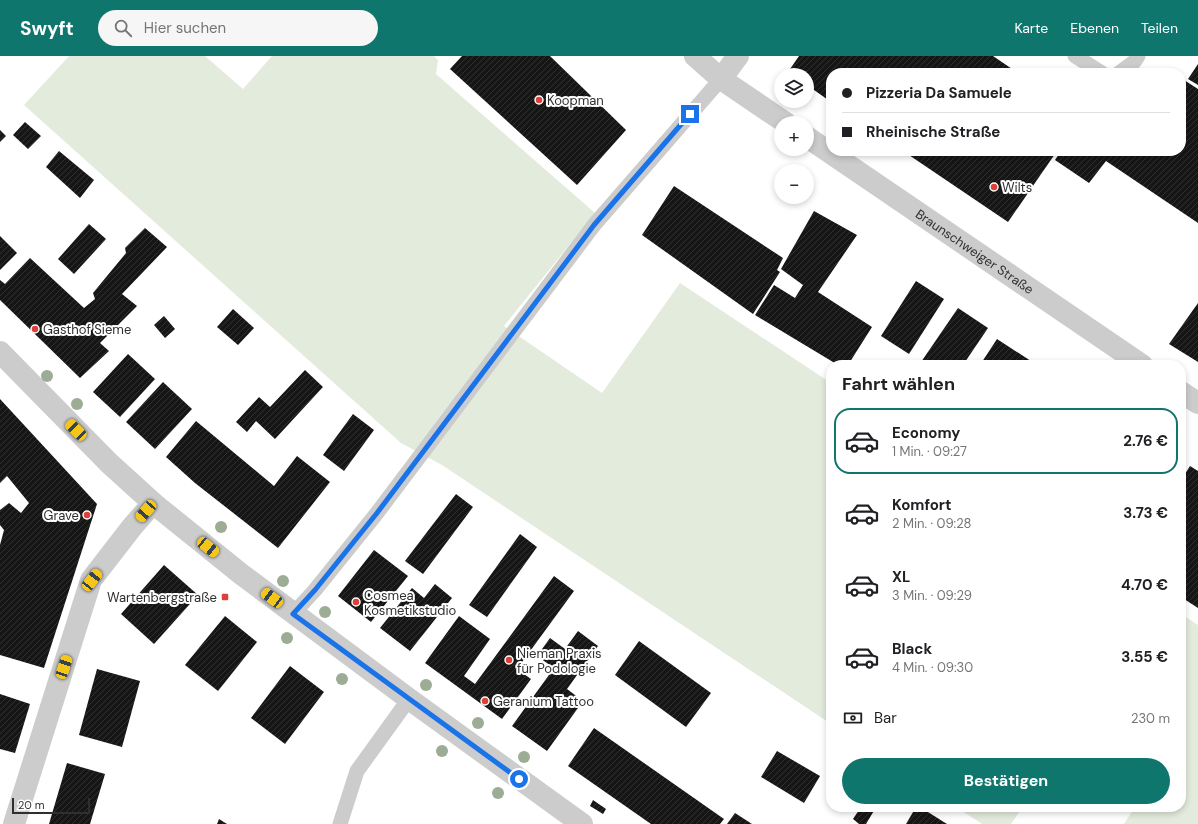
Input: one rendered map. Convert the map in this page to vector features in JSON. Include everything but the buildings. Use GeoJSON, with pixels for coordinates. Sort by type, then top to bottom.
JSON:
{"type":"FeatureCollection","features":[{"type":"Feature","properties":{"kind":"street"},"geometry":{"type":"LineString","coordinates":[[695,56],[721,79],[776,116]]}},
{"type":"Feature","properties":{"kind":"street"},"geometry":{"type":"LineString","coordinates":[[721,79],[738,56]]}},
{"type":"Feature","properties":{"kind":"street","name":"Braunschweiger Straße"},"geometry":{"type":"LineString","coordinates":[[814,142],[826,150]]}},
{"type":"Feature","properties":{"kind":"street","name":"Braunschweiger Straße"},"geometry":{"type":"LineString","coordinates":[[835,156],[1135,360]]}},
{"type":"Feature","properties":{"kind":"street"},"geometry":{"type":"LineString","coordinates":[[0,352],[109,463],[153,503],[293,614],[582,824]]}},
{"type":"Feature","properties":{"kind":"street"},"geometry":{"type":"LineString","coordinates":[[1186,395],[1198,403]]}},
{"type":"Feature","properties":{"kind":"street"},"geometry":{"type":"LineString","coordinates":[[14,824],[92,580],[132,527],[153,503]]}},
{"type":"Feature","properties":{"kind":"lane"},"geometry":{"type":"LineString","coordinates":[[1075,56],[1094,68]]}},
{"type":"Feature","properties":{"kind":"lane"},"geometry":{"type":"LineString","coordinates":[[1126,68],[1134,62],[1138,56]]}},
{"type":"Feature","properties":{"kind":"lane"},"geometry":{"type":"LineString","coordinates":[[293,614],[315,590],[377,513],[594,225],[721,79]]}},
{"type":"Feature","properties":{"kind":"lane"},"geometry":{"type":"LineString","coordinates":[[340,824],[357,771],[410,699]]}},
{"type":"Feature","properties":{"kind":"shaded area"},"geometry":{"type":"Polygon","coordinates":[[[69,56],[205,56],[243,89],[272,56],[434,56],[438,60],[436,74],[595,213],[504,326],[602,393],[680,283],[826,380],[826,721],[442,465],[401,443],[24,105],[69,56]]]}},
{"type":"Feature","properties":{"kind":"shaded area"},"geometry":{"type":"Polygon","coordinates":[[[1186,617],[1198,625],[1198,824],[1124,824],[1132,812],[1186,812],[1186,617]]]}},
{"type":"Feature","properties":{"kind":"shaded area"},"geometry":{"type":"Polygon","coordinates":[[[964,812],[1019,812],[1011,824],[982,824],[964,812]]]}},
{"type":"Feature","properties":{"kind":"place","name":"Koopman"},"geometry":{"type":"Point","coordinates":[539,100]}},
{"type":"Feature","properties":{"kind":"place","name":"Wilts"},"geometry":{"type":"Point","coordinates":[994,187]}},
{"type":"Feature","properties":{"kind":"place","name":"Gasthof Sieme"},"geometry":{"type":"Point","coordinates":[35,329]}},
{"type":"Feature","properties":{"kind":"place","name":"Grave"},"geometry":{"type":"Point","coordinates":[87,515]}},
{"type":"Feature","properties":{"kind":"place","name":"Wartenbergstraße"},"geometry":{"type":"Point","coordinates":[225,597]}},
{"type":"Feature","properties":{"kind":"place","name":"Cosmea Kosmetikstudio"},"geometry":{"type":"Point","coordinates":[356,602]}},
{"type":"Feature","properties":{"kind":"place","name":"Nieman Praxis für Podologie"},"geometry":{"type":"Point","coordinates":[509,660]}},
{"type":"Feature","properties":{"kind":"place","name":"Geranium Tattoo"},"geometry":{"type":"Point","coordinates":[485,701]}},
{"type":"Feature","properties":{"kind":"route"},"geometry":{"type":"LineString","coordinates":[[519,779],[293,614],[315,590],[377,513],[594,225],[690,114]]}}]}
